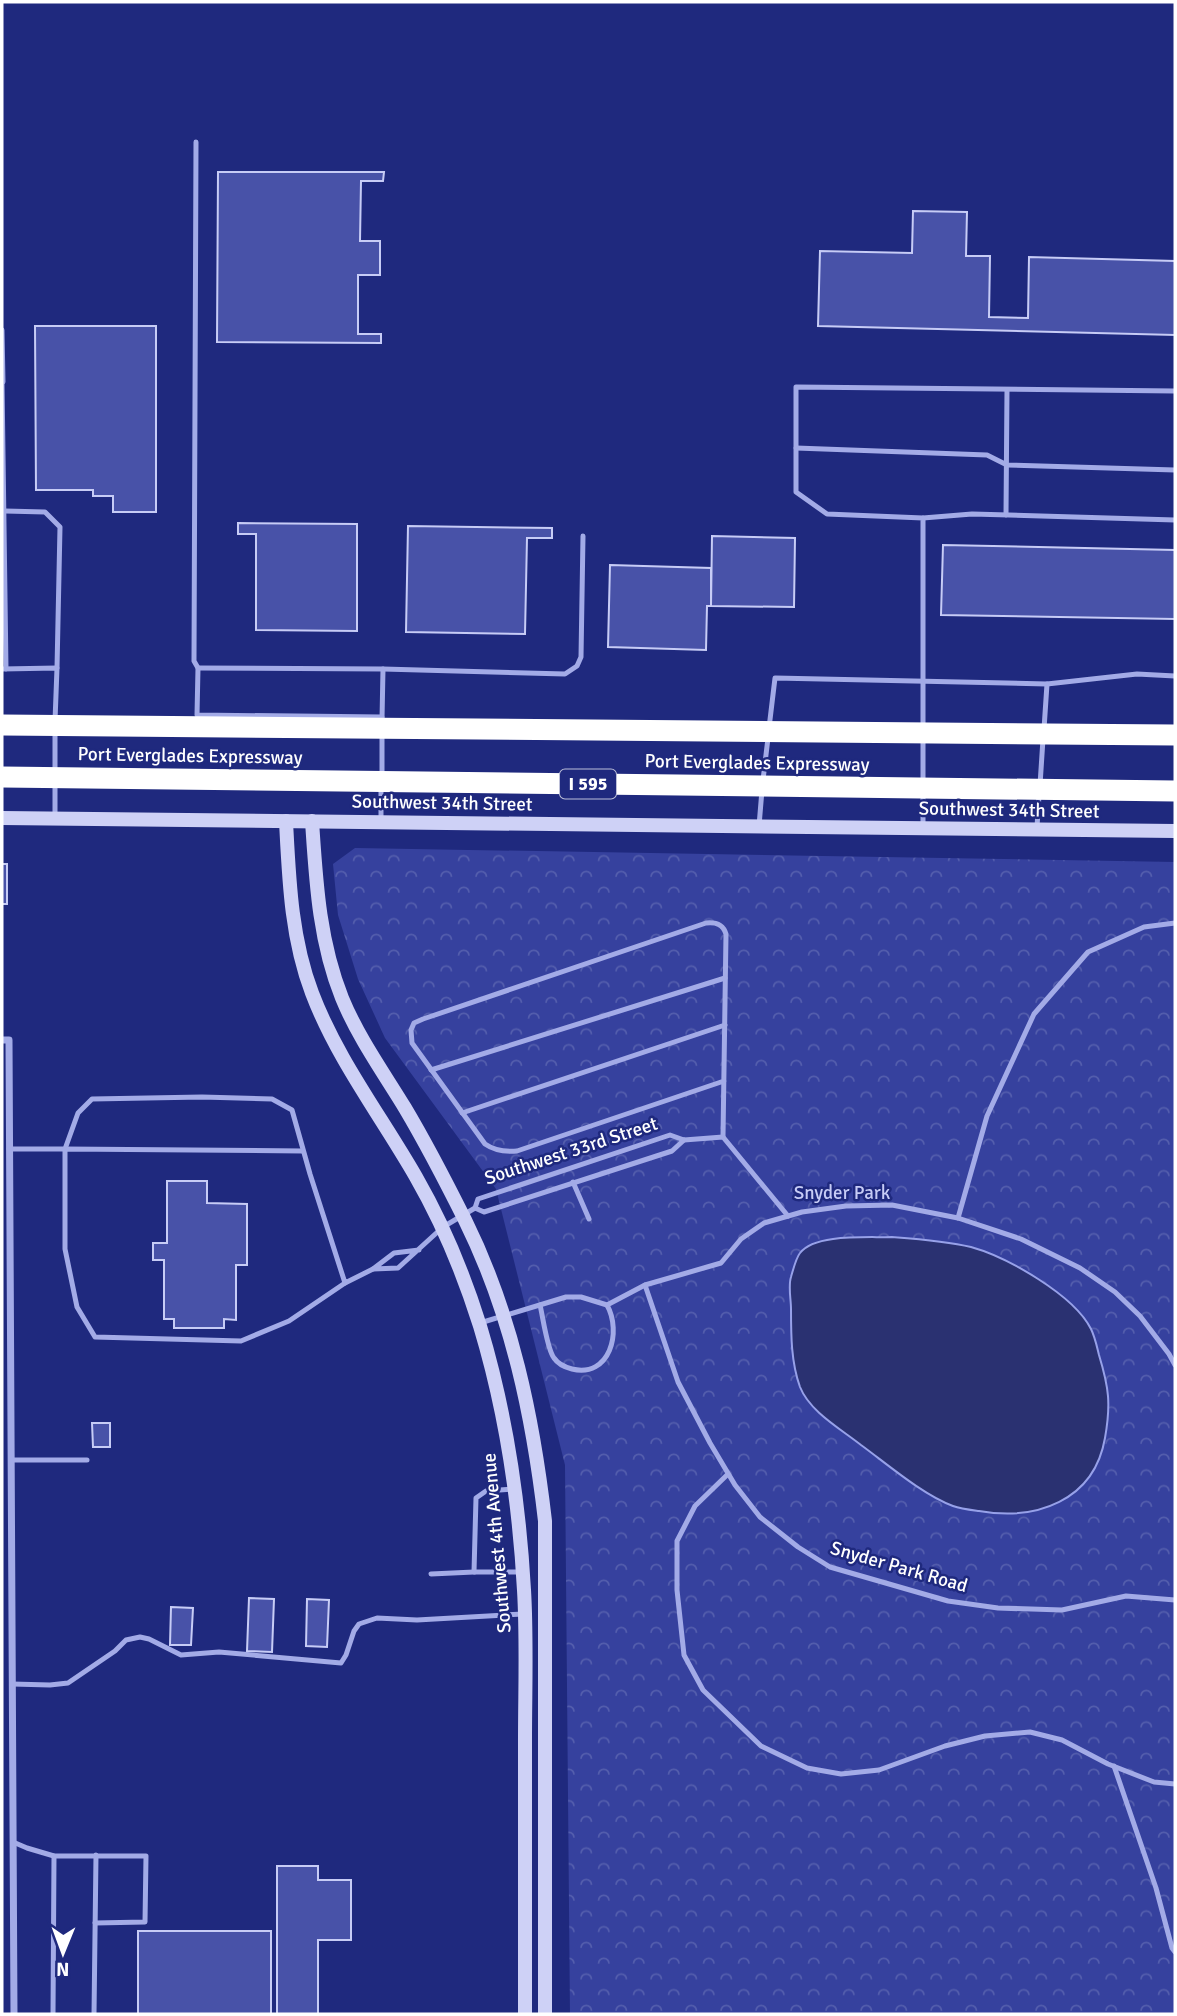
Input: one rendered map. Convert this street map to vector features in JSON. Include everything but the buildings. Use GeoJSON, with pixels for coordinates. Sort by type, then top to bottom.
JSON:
{"type":"FeatureCollection","features":[{"type":"Feature","properties":{"kind":"highway","name":"Port Everglades Expressway"},"geometry":{"type":"LineString","coordinates":[[2,725],[1175,735]]}},
{"type":"Feature","properties":{"kind":"highway","name":"Port Everglades Expressway"},"geometry":{"type":"LineString","coordinates":[[2,777],[1175,791]]}},
{"type":"Feature","properties":{"kind":"street","name":"Southwest 34th Street"},"geometry":{"type":"LineString","coordinates":[[2,818],[1175,831]]}},
{"type":"Feature","properties":{"kind":"street","name":"Southwest 4th Avenue"},"geometry":{"type":"LineString","coordinates":[[286,821],[295,931],[311,991],[337,1046],[417,1178],[443,1227],[479,1324],[508,1439],[515,1488],[525,1614],[525,2014]]}},
{"type":"Feature","properties":{"kind":"street","name":"Southwest 4th Avenue"},"geometry":{"type":"LineString","coordinates":[[312,821],[317,899],[328,955],[342,997],[359,1036],[469,1212],[511,1336],[538,1457],[545,1521],[545,2014]]}},
{"type":"Feature","properties":{"kind":"street"},"geometry":{"type":"LineString","coordinates":[[5,1040],[9,1149],[6,1322],[11,1460],[14,2014]]}},
{"type":"Feature","properties":{"kind":"street"},"geometry":{"type":"LineString","coordinates":[[2,1576],[12,1577]]}},
{"type":"Feature","properties":{"kind":"street"},"geometry":{"type":"LineString","coordinates":[[2,1842],[13,1842]]}},
{"type":"Feature","properties":{"kind":"lane"},"geometry":{"type":"LineString","coordinates":[[196,142],[194,662],[198,668],[197,715],[383,718]]}},
{"type":"Feature","properties":{"kind":"lane"},"geometry":{"type":"LineString","coordinates":[[2,330],[4,669],[57,668]]}},
{"type":"Feature","properties":{"kind":"lane"},"geometry":{"type":"LineString","coordinates":[[1175,391],[796,387],[796,492],[827,514],[923,518],[972,514],[1175,520]]}},
{"type":"Feature","properties":{"kind":"lane"},"geometry":{"type":"LineString","coordinates":[[1006,515],[1007,390]]}},
{"type":"Feature","properties":{"kind":"lane"},"geometry":{"type":"LineString","coordinates":[[796,448],[987,455],[1007,465],[1175,470]]}},
{"type":"Feature","properties":{"kind":"lane"},"geometry":{"type":"LineString","coordinates":[[5,511],[45,512],[60,527],[55,819]]}},
{"type":"Feature","properties":{"kind":"lane"},"geometry":{"type":"LineString","coordinates":[[923,518],[923,828]]}},
{"type":"Feature","properties":{"kind":"lane"},"geometry":{"type":"LineString","coordinates":[[198,668],[565,674],[577,666],[581,657],[583,536]]}},
{"type":"Feature","properties":{"kind":"lane"},"geometry":{"type":"LineString","coordinates":[[381,821],[383,669]]}},
{"type":"Feature","properties":{"kind":"lane"},"geometry":{"type":"LineString","coordinates":[[759,826],[775,678],[1047,684],[1137,674],[1175,676]]}},
{"type":"Feature","properties":{"kind":"lane"},"geometry":{"type":"LineString","coordinates":[[1037,830],[1047,684]]}},
{"type":"Feature","properties":{"kind":"lane"},"geometry":{"type":"LineString","coordinates":[[724,1081],[517,1151],[505,1152],[485,1144],[412,1043],[411,1030],[414,1023],[713,922],[724,928],[726,978],[723,1137],[788,1216]]}},
{"type":"Feature","properties":{"kind":"lane"},"geometry":{"type":"LineString","coordinates":[[958,1218],[987,1116],[1034,1014],[1088,952],[1144,927],[1175,923]]}},
{"type":"Feature","properties":{"kind":"lane"},"geometry":{"type":"LineString","coordinates":[[431,1070],[726,978]]}},
{"type":"Feature","properties":{"kind":"lane"},"geometry":{"type":"LineString","coordinates":[[462,1113],[725,1025]]}},
{"type":"Feature","properties":{"kind":"lane"},"geometry":{"type":"LineString","coordinates":[[345,1283],[292,1110],[272,1099],[202,1097],[92,1099],[78,1113],[65,1149],[65,1249],[77,1307],[95,1337],[241,1340],[289,1321],[394,1253],[419,1251]]}},
{"type":"Feature","properties":{"kind":"lane","name":"Southwest 33rd Street"},"geometry":{"type":"LineString","coordinates":[[373,1269],[398,1268],[443,1227],[469,1212],[478,1199],[670,1135],[684,1140],[723,1137]]}},
{"type":"Feature","properties":{"kind":"lane","name":"Southwest 33rd Street"},"geometry":{"type":"LineString","coordinates":[[469,1212],[484,1212],[671,1151],[684,1140]]}},
{"type":"Feature","properties":{"kind":"lane"},"geometry":{"type":"LineString","coordinates":[[9,1149],[303,1152]]}},
{"type":"Feature","properties":{"kind":"lane"},"geometry":{"type":"LineString","coordinates":[[573,1182],[589,1219]]}},
{"type":"Feature","properties":{"kind":"lane"},"geometry":{"type":"LineString","coordinates":[[607,1305],[645,1285],[720,1263],[741,1239],[764,1223],[802,1212],[846,1206],[892,1205],[958,1218],[1021,1239],[1080,1268],[1115,1292],[1140,1315],[1172,1353],[1175,1365]]}},
{"type":"Feature","properties":{"kind":"lane","name":"Snyder Park Road"},"geometry":{"type":"LineString","coordinates":[[645,1285],[678,1382],[735,1485],[760,1517],[798,1547],[830,1567],[948,1601],[998,1608],[1062,1610],[1126,1596],[1175,1600]]}},
{"type":"Feature","properties":{"kind":"lane"},"geometry":{"type":"LineString","coordinates":[[479,1324],[540,1304],[566,1297],[581,1297],[607,1305],[613,1316],[611,1349],[603,1362],[589,1369],[576,1370],[562,1366],[552,1356],[540,1304]]}},
{"type":"Feature","properties":{"kind":"lane"},"geometry":{"type":"LineString","coordinates":[[11,1460],[87,1460]]}},
{"type":"Feature","properties":{"kind":"lane"},"geometry":{"type":"LineString","coordinates":[[728,1474],[695,1506],[677,1541],[677,1590],[684,1655],[703,1690],[761,1746],[807,1768],[841,1774],[879,1770],[945,1746],[985,1736],[1030,1732],[1062,1740],[1154,1782],[1175,1783]]}},
{"type":"Feature","properties":{"kind":"lane"},"geometry":{"type":"LineString","coordinates":[[474,1572],[476,1498],[486,1491],[515,1488]]}},
{"type":"Feature","properties":{"kind":"lane"},"geometry":{"type":"LineString","coordinates":[[431,1574],[523,1572]]}},
{"type":"Feature","properties":{"kind":"lane"},"geometry":{"type":"LineString","coordinates":[[12,1684],[68,1683],[115,1651],[126,1640],[140,1637],[181,1655],[219,1652],[341,1663],[359,1624],[377,1618],[417,1620],[525,1614]]}},
{"type":"Feature","properties":{"kind":"lane"},"geometry":{"type":"LineString","coordinates":[[1114,1766],[1175,1952]]}},
{"type":"Feature","properties":{"kind":"lane"},"geometry":{"type":"LineString","coordinates":[[13,1842],[54,1856],[146,1856],[145,1922],[95,1923]]}},
{"type":"Feature","properties":{"kind":"lane"},"geometry":{"type":"LineString","coordinates":[[94,2014],[96,1855]]}},
{"type":"Feature","properties":{"kind":"lane"},"geometry":{"type":"LineString","coordinates":[[54,1856],[54,2014]]}},
{"type":"Feature","properties":{"kind":"green space","name":"Snyder Park"},"geometry":{"type":"Polygon","coordinates":[[[355,848],[1175,862],[1175,2014],[570,2014],[565,1465],[496,1189],[385,1038],[358,979],[338,915],[333,864],[355,848]]]}},
{"type":"Feature","properties":{"kind":"shaded area"},"geometry":{"type":"Polygon","coordinates":[[[892,1237],[952,1243],[1003,1259],[1055,1291],[1082,1316],[1092,1332],[1102,1367],[1107,1387],[1108,1415],[1099,1460],[1089,1477],[1059,1502],[1021,1513],[1000,1513],[953,1506],[894,1470],[827,1419],[805,1396],[795,1368],[791,1339],[790,1284],[800,1253],[807,1247],[830,1239],[892,1237]]]}}]}
